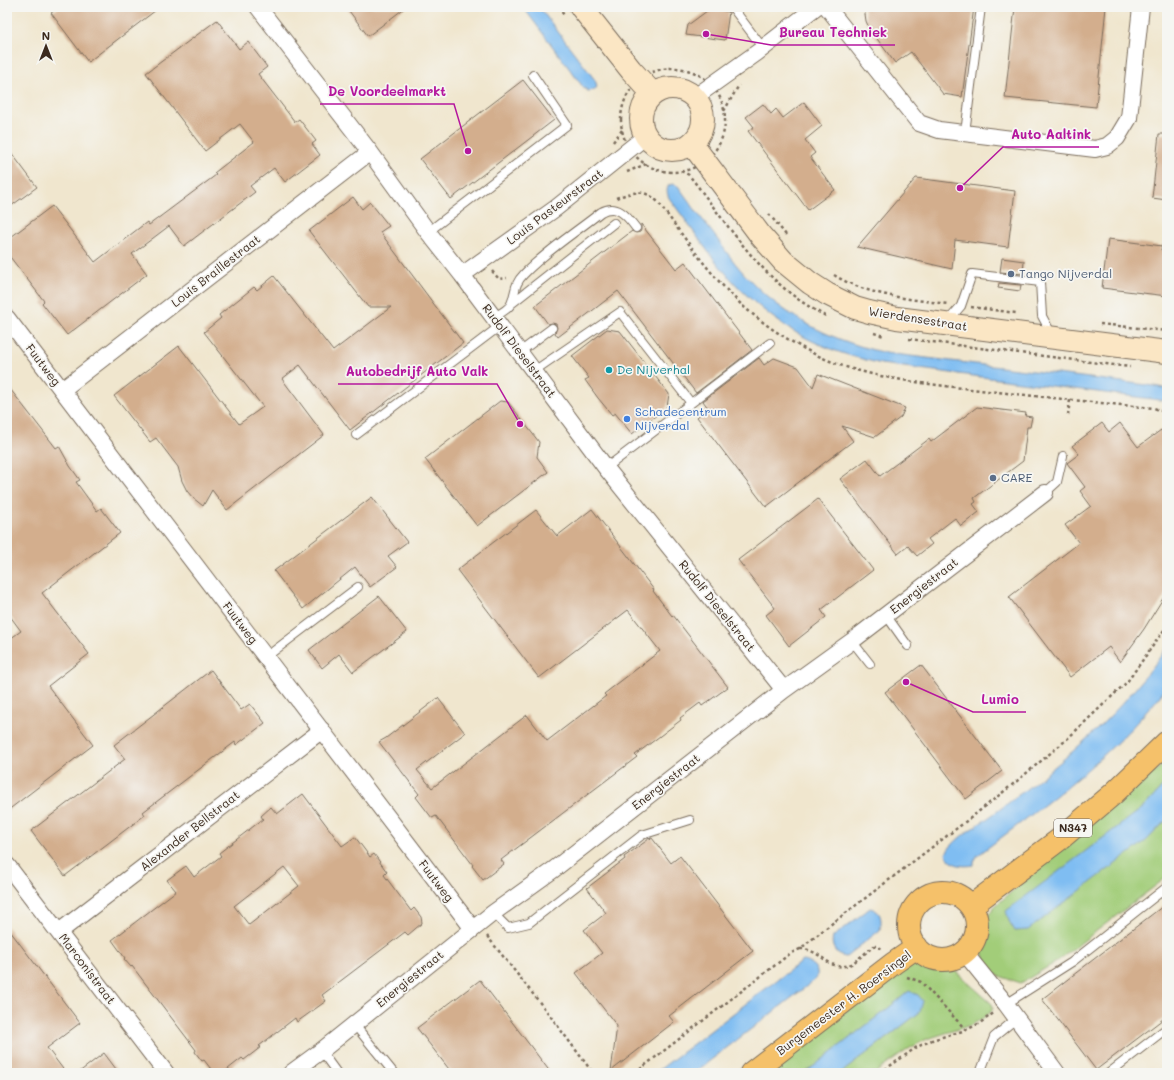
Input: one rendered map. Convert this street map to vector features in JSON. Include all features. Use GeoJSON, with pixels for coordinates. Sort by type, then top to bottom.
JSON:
{"type":"FeatureCollection","features":[{"type":"Feature","properties":{"kind":"main road","name":"N347"},"geometry":{"type":"LineString","coordinates":[[971,906],[1060,839],[1113,794],[1167,742]]}},
{"type":"Feature","properties":{"kind":"main road"},"geometry":{"type":"LineString","coordinates":[[937,893],[952,893],[959,896],[971,906],[976,918],[976,931],[970,946],[964,952],[956,957],[939,959],[927,955],[917,947],[910,933],[910,918],[917,904],[923,899],[937,893]]}},
{"type":"Feature","properties":{"kind":"main road","name":"Burgemeester H. Boersingel"},"geometry":{"type":"LineString","coordinates":[[751,1073],[917,947]]}},
{"type":"Feature","properties":{"kind":"street","name":"Rudolf Dieselstraat"},"geometry":{"type":"LineString","coordinates":[[258,7],[370,152],[428,232],[462,275],[606,468],[784,690]]}},
{"type":"Feature","properties":{"kind":"street"},"geometry":{"type":"LineString","coordinates":[[581,7],[646,87],[640,120],[642,129],[638,143],[652,143],[659,148],[667,150],[684,148],[692,144],[698,138],[704,121],[700,105],[704,92],[816,7]]}},
{"type":"Feature","properties":{"kind":"street"},"geometry":{"type":"LineString","coordinates":[[827,7],[919,123],[939,130],[1095,149],[1107,146],[1117,138],[1129,118],[1141,7]]}},
{"type":"Feature","properties":{"kind":"street"},"geometry":{"type":"LineString","coordinates":[[646,87],[672,87],[681,88],[689,92],[704,92]]}},
{"type":"Feature","properties":{"kind":"street","name":"Louis Pasteurstraat"},"geometry":{"type":"LineString","coordinates":[[462,275],[556,208],[638,143]]}},
{"type":"Feature","properties":{"kind":"street","name":"Wierdensestraat"},"geometry":{"type":"LineString","coordinates":[[692,144],[714,153],[761,236],[783,261],[810,283],[845,303],[869,312],[897,318],[1167,352]]}},
{"type":"Feature","properties":{"kind":"street","name":"Louis Braillestraat"},"geometry":{"type":"LineString","coordinates":[[62,390],[370,152]]}},
{"type":"Feature","properties":{"kind":"street","name":"Fuutweg"},"geometry":{"type":"LineString","coordinates":[[9,324],[62,390],[322,730],[475,926]]}},
{"type":"Feature","properties":{"kind":"street","name":"Energiestraat"},"geometry":{"type":"LineString","coordinates":[[290,1073],[321,1051],[475,926],[553,870],[784,690],[886,616],[1045,493]]}},
{"type":"Feature","properties":{"kind":"street","name":"Alexander Bellstraat"},"geometry":{"type":"LineString","coordinates":[[59,932],[322,730]]}},
{"type":"Feature","properties":{"kind":"street","name":"Marconistraat"},"geometry":{"type":"LineString","coordinates":[[7,865],[166,1073]]}},
{"type":"Feature","properties":{"kind":"street"},"geometry":{"type":"LineString","coordinates":[[964,952],[1006,1004],[1057,1073]]}},
{"type":"Feature","properties":{"kind":"lane"},"geometry":{"type":"LineString","coordinates":[[732,7],[763,48]]}},
{"type":"Feature","properties":{"kind":"lane"},"geometry":{"type":"LineString","coordinates":[[965,133],[981,7]]}},
{"type":"Feature","properties":{"kind":"lane"},"geometry":{"type":"LineString","coordinates":[[428,232],[567,125],[533,75]]}},
{"type":"Feature","properties":{"kind":"lane"},"geometry":{"type":"LineString","coordinates":[[511,304],[514,290],[524,274],[601,212],[612,209],[621,211],[636,228]]}},
{"type":"Feature","properties":{"kind":"lane"},"geometry":{"type":"LineString","coordinates":[[356,435],[497,322],[511,304],[614,223]]}},
{"type":"Feature","properties":{"kind":"lane"},"geometry":{"type":"LineString","coordinates":[[946,324],[961,306],[972,274],[1040,282],[1042,316],[1053,337]]}},
{"type":"Feature","properties":{"kind":"lane"},"geometry":{"type":"LineString","coordinates":[[534,371],[620,312],[691,403]]}},
{"type":"Feature","properties":{"kind":"lane"},"geometry":{"type":"LineString","coordinates":[[520,352],[552,328]]}},
{"type":"Feature","properties":{"kind":"lane"},"geometry":{"type":"LineString","coordinates":[[606,468],[770,343]]}},
{"type":"Feature","properties":{"kind":"lane"},"geometry":{"type":"LineString","coordinates":[[1045,493],[1057,482],[1063,456]]}},
{"type":"Feature","properties":{"kind":"lane"},"geometry":{"type":"LineString","coordinates":[[266,657],[358,587]]}},
{"type":"Feature","properties":{"kind":"lane"},"geometry":{"type":"LineString","coordinates":[[886,616],[908,646]]}},
{"type":"Feature","properties":{"kind":"lane"},"geometry":{"type":"LineString","coordinates":[[852,641],[870,664]]}},
{"type":"Feature","properties":{"kind":"lane"},"geometry":{"type":"LineString","coordinates":[[493,913],[508,928],[528,923],[642,835],[690,820]]}},
{"type":"Feature","properties":{"kind":"lane"},"geometry":{"type":"LineString","coordinates":[[1006,1004],[1072,962],[1167,887]]}},
{"type":"Feature","properties":{"kind":"lane"},"geometry":{"type":"LineString","coordinates":[[980,1073],[994,1037],[1016,1018]]}},
{"type":"Feature","properties":{"kind":"lane"},"geometry":{"type":"LineString","coordinates":[[354,1024],[393,1072],[392,1073]]}},
{"type":"Feature","properties":{"kind":"lane"},"geometry":{"type":"LineString","coordinates":[[1109,1073],[1167,1028]]}},
{"type":"Feature","properties":{"kind":"lane"},"geometry":{"type":"LineString","coordinates":[[321,1051],[337,1073]]}},
{"type":"Feature","properties":{"kind":"path"},"geometry":{"type":"LineString","coordinates":[[676,68],[688,70],[700,76],[704,92],[718,94],[723,106],[724,128],[714,153],[689,169],[678,171],[656,169],[637,157],[638,143],[624,138],[621,125],[621,112],[627,95],[631,89],[646,87],[653,71],[676,68]]}},
{"type":"Feature","properties":{"kind":"path"},"geometry":{"type":"LineString","coordinates":[[613,199],[638,192],[644,192],[652,196],[728,292],[744,307],[788,340],[822,358],[858,370],[911,381],[1070,400],[1154,408],[1167,413]]}},
{"type":"Feature","properties":{"kind":"path"},"geometry":{"type":"LineString","coordinates":[[768,212],[789,238]]}},
{"type":"Feature","properties":{"kind":"path"},"geometry":{"type":"LineString","coordinates":[[485,259],[496,277],[502,279],[509,277]]}},
{"type":"Feature","properties":{"kind":"path","name":"Wierdensestraat"},"geometry":{"type":"LineString","coordinates":[[832,274],[857,286],[880,294],[898,298],[1042,316]]}},
{"type":"Feature","properties":{"kind":"path"},"geometry":{"type":"LineString","coordinates":[[1098,323],[1167,331]]}},
{"type":"Feature","properties":{"kind":"path"},"geometry":{"type":"LineString","coordinates":[[1068,415],[1070,400]]}},
{"type":"Feature","properties":{"kind":"path"},"geometry":{"type":"LineString","coordinates":[[635,1073],[791,953],[800,949],[1012,785],[1065,741],[1127,682],[1167,626]]}},
{"type":"Feature","properties":{"kind":"path"},"geometry":{"type":"LineString","coordinates":[[475,926],[548,1013],[593,1073]]}},
{"type":"Feature","properties":{"kind":"path"},"geometry":{"type":"LineString","coordinates":[[880,1073],[916,1047],[980,1023],[1006,1004]]}},
{"type":"Feature","properties":{"kind":"green space"},"geometry":{"type":"Polygon","coordinates":[[[1167,756],[1167,782],[1144,807],[1007,911],[1009,921],[1015,931],[1147,840],[1167,819],[1167,877],[1056,962],[1021,983],[993,974],[985,960],[982,945],[986,918],[994,907],[1116,802],[1161,766],[1167,756]]]}},
{"type":"Feature","properties":{"kind":"green space"},"geometry":{"type":"Polygon","coordinates":[[[912,961],[954,970],[992,1004],[993,1008],[991,1012],[971,1025],[927,1039],[910,1048],[875,1073],[841,1073],[920,1012],[909,991],[805,1073],[763,1073],[912,961]]]}},
{"type":"Feature","properties":{"kind":"water"},"geometry":{"type":"Polygon","coordinates":[[[523,7],[539,7],[595,80],[597,86],[595,90],[588,91],[583,87],[523,7]]]}},
{"type":"Feature","properties":{"kind":"water"},"geometry":{"type":"Polygon","coordinates":[[[673,184],[678,186],[731,258],[755,285],[769,298],[799,319],[833,336],[850,343],[886,353],[1155,386],[1167,389],[1167,401],[881,364],[833,350],[796,333],[756,304],[744,293],[708,252],[669,198],[667,188],[669,185],[673,184]]]}},
{"type":"Feature","properties":{"kind":"water"},"geometry":{"type":"Polygon","coordinates":[[[1167,647],[1167,686],[1154,703],[1107,752],[1065,788],[977,856],[974,865],[961,866],[950,861],[946,853],[956,841],[1029,787],[1086,740],[1121,705],[1153,667],[1167,647]]]}},
{"type":"Feature","properties":{"kind":"water"},"geometry":{"type":"Polygon","coordinates":[[[1167,782],[1167,819],[1147,840],[1028,930],[1015,931],[1009,921],[1006,911],[1144,807],[1167,782]]]}},
{"type":"Feature","properties":{"kind":"water"},"geometry":{"type":"Polygon","coordinates":[[[870,908],[877,911],[880,916],[880,930],[846,957],[839,955],[832,944],[833,937],[870,908]]]}},
{"type":"Feature","properties":{"kind":"water"},"geometry":{"type":"Polygon","coordinates":[[[802,961],[812,964],[816,969],[816,979],[694,1073],[655,1073],[802,961]]]}},
{"type":"Feature","properties":{"kind":"water"},"geometry":{"type":"Polygon","coordinates":[[[909,991],[918,995],[923,1001],[920,1012],[841,1073],[805,1073],[896,1002],[909,991]]]}},
{"type":"Feature","properties":{"kind":"building"},"geometry":{"type":"Polygon","coordinates":[[[59,7],[160,7],[88,62],[51,13],[59,7]]]}},
{"type":"Feature","properties":{"kind":"building"},"geometry":{"type":"Polygon","coordinates":[[[346,7],[406,7],[368,36],[346,7]]]}},
{"type":"Feature","properties":{"kind":"building"},"geometry":{"type":"Polygon","coordinates":[[[864,7],[974,7],[962,97],[943,94],[911,52],[895,63],[869,28],[866,21],[864,7]]]}},
{"type":"Feature","properties":{"kind":"building"},"geometry":{"type":"Polygon","coordinates":[[[1015,7],[1106,7],[1096,107],[1005,98],[1015,7]]]}},
{"type":"Feature","properties":{"kind":"building"},"geometry":{"type":"Polygon","coordinates":[[[711,8],[729,12],[725,40],[686,35],[688,25],[711,8]]]}},
{"type":"Feature","properties":{"kind":"building"},"geometry":{"type":"Polygon","coordinates":[[[217,20],[239,49],[248,42],[267,67],[258,74],[295,122],[299,119],[316,141],[312,144],[320,155],[285,182],[274,168],[250,186],[255,192],[184,246],[169,226],[132,254],[147,274],[67,335],[42,303],[44,301],[7,253],[7,240],[52,206],[95,262],[147,222],[149,225],[216,175],[214,173],[254,142],[240,124],[205,151],[146,73],[217,20]]]}},
{"type":"Feature","properties":{"kind":"building"},"geometry":{"type":"Polygon","coordinates":[[[523,80],[554,120],[451,199],[420,159],[523,80]]]}},
{"type":"Feature","properties":{"kind":"building"},"geometry":{"type":"Polygon","coordinates":[[[804,102],[822,126],[805,140],[815,153],[810,157],[835,190],[808,210],[748,131],[754,127],[746,117],[763,104],[771,114],[776,109],[783,118],[804,102]]]}},
{"type":"Feature","properties":{"kind":"building"},"geometry":{"type":"Polygon","coordinates":[[[1159,134],[1167,134],[1167,200],[1152,198],[1159,134]]]}},
{"type":"Feature","properties":{"kind":"building"},"geometry":{"type":"Polygon","coordinates":[[[7,147],[37,187],[7,209],[7,147]]]}},
{"type":"Feature","properties":{"kind":"building"},"geometry":{"type":"Polygon","coordinates":[[[916,178],[1015,191],[1008,247],[955,240],[952,269],[857,247],[916,178]]]}},
{"type":"Feature","properties":{"kind":"building"},"geometry":{"type":"Polygon","coordinates":[[[353,197],[362,209],[370,202],[389,226],[380,232],[463,343],[350,430],[300,365],[282,379],[324,435],[227,510],[212,490],[203,506],[187,491],[178,467],[156,438],[150,442],[114,396],[179,346],[239,424],[263,407],[204,332],[221,318],[219,315],[254,287],[257,290],[274,276],[333,351],[391,307],[368,307],[309,231],[353,197]]]}},
{"type":"Feature","properties":{"kind":"building"},"geometry":{"type":"Polygon","coordinates":[[[641,224],[676,269],[685,262],[752,350],[696,393],[618,291],[558,337],[555,333],[557,328],[556,324],[548,324],[535,306],[632,231],[636,233],[640,232],[641,224]]]}},
{"type":"Feature","properties":{"kind":"building"},"geometry":{"type":"Polygon","coordinates":[[[1108,239],[1162,246],[1161,250],[1167,250],[1167,296],[1102,288],[1108,239]]]}},
{"type":"Feature","properties":{"kind":"building"},"geometry":{"type":"Polygon","coordinates":[[[1002,258],[1024,261],[1023,274],[1000,272],[1002,258]]]}},
{"type":"Feature","properties":{"kind":"building"},"geometry":{"type":"Polygon","coordinates":[[[999,283],[1021,285],[1020,291],[998,288],[999,283]]]}},
{"type":"Feature","properties":{"kind":"building"},"geometry":{"type":"Polygon","coordinates":[[[607,329],[620,331],[669,394],[667,407],[632,434],[615,413],[612,415],[598,398],[585,380],[589,378],[572,356],[607,329]]]}},
{"type":"Feature","properties":{"kind":"building"},"geometry":{"type":"Polygon","coordinates":[[[759,358],[764,365],[774,358],[798,367],[813,387],[818,374],[905,408],[901,417],[875,437],[842,426],[853,441],[766,507],[697,417],[708,408],[703,401],[759,358]]]}},
{"type":"Feature","properties":{"kind":"building"},"geometry":{"type":"Polygon","coordinates":[[[7,385],[56,448],[59,446],[80,480],[76,482],[97,511],[101,508],[120,533],[42,593],[89,654],[48,686],[93,745],[7,811],[7,641],[21,631],[7,612],[7,385]]]}},
{"type":"Feature","properties":{"kind":"building"},"geometry":{"type":"Polygon","coordinates":[[[500,401],[508,402],[539,442],[537,457],[548,472],[477,526],[425,459],[500,401]]]}},
{"type":"Feature","properties":{"kind":"building"},"geometry":{"type":"Polygon","coordinates":[[[977,407],[1026,413],[1025,416],[1032,417],[1030,427],[1027,427],[1023,461],[974,498],[976,502],[973,504],[979,512],[961,526],[955,518],[928,539],[932,544],[917,556],[908,546],[898,554],[840,479],[867,459],[880,476],[929,439],[931,442],[977,407]]]}},
{"type":"Feature","properties":{"kind":"building"},"geometry":{"type":"Polygon","coordinates":[[[1102,423],[1109,432],[1120,423],[1138,447],[1161,430],[1167,438],[1167,592],[1144,629],[1120,662],[1109,647],[1070,677],[1009,597],[1079,543],[1065,525],[1091,506],[1080,491],[1085,487],[1067,463],[1079,454],[1072,446],[1102,423]]]}},
{"type":"Feature","properties":{"kind":"building"},"geometry":{"type":"Polygon","coordinates":[[[372,497],[407,542],[388,556],[397,567],[370,587],[355,567],[303,609],[274,571],[372,497]]]}},
{"type":"Feature","properties":{"kind":"building"},"geometry":{"type":"Polygon","coordinates":[[[818,499],[873,570],[821,610],[826,617],[789,646],[766,615],[775,608],[738,560],[818,499]]]}},
{"type":"Feature","properties":{"kind":"building"},"geometry":{"type":"Polygon","coordinates":[[[592,509],[672,616],[673,615],[728,687],[702,706],[700,703],[680,718],[681,720],[635,755],[637,757],[501,860],[504,864],[483,880],[436,816],[432,818],[416,797],[419,794],[379,742],[438,698],[465,733],[417,770],[432,788],[527,715],[547,741],[606,696],[604,694],[660,651],[628,610],[539,678],[457,570],[536,510],[557,536],[592,509]]]}},
{"type":"Feature","properties":{"kind":"building"},"geometry":{"type":"Polygon","coordinates":[[[379,596],[407,632],[353,672],[339,654],[322,668],[309,650],[379,596]]]}},
{"type":"Feature","properties":{"kind":"building"},"geometry":{"type":"Polygon","coordinates":[[[921,665],[1002,771],[966,799],[885,692],[921,665]]]}},
{"type":"Feature","properties":{"kind":"building"},"geometry":{"type":"Polygon","coordinates":[[[211,670],[241,710],[250,704],[265,723],[236,745],[235,742],[143,812],[145,815],[65,876],[31,831],[125,759],[114,745],[211,670]]]}},
{"type":"Feature","properties":{"kind":"building"},"geometry":{"type":"Polygon","coordinates":[[[303,794],[342,846],[355,837],[370,857],[374,854],[387,872],[384,875],[411,911],[414,908],[421,917],[422,923],[408,935],[405,932],[322,995],[326,1001],[297,1022],[295,1018],[259,1046],[261,1047],[244,1060],[242,1058],[223,1073],[214,1073],[204,1060],[202,1061],[195,1052],[196,1050],[132,966],[131,967],[124,959],[125,958],[112,940],[176,891],[167,880],[186,866],[194,877],[221,856],[219,853],[263,819],[261,816],[271,807],[277,814],[303,794]],[[284,867],[234,906],[249,925],[299,886],[284,867]]]}},
{"type":"Feature","properties":{"kind":"building"},"geometry":{"type":"Polygon","coordinates":[[[652,838],[671,863],[680,856],[753,951],[669,1016],[674,1022],[611,1071],[617,1026],[576,973],[602,953],[584,930],[606,913],[587,888],[625,859],[624,857],[652,838]]]}},
{"type":"Feature","properties":{"kind":"building"},"geometry":{"type":"Polygon","coordinates":[[[1167,903],[1167,1016],[1096,1070],[1042,999],[1167,903]]]}},
{"type":"Feature","properties":{"kind":"building"},"geometry":{"type":"Polygon","coordinates":[[[7,927],[80,1023],[47,1048],[66,1073],[7,1073],[7,927]]]}},
{"type":"Feature","properties":{"kind":"building"},"geometry":{"type":"Polygon","coordinates":[[[480,980],[551,1073],[452,1073],[417,1028],[480,980]]]}},
{"type":"Feature","properties":{"kind":"building"},"geometry":{"type":"Polygon","coordinates":[[[104,1053],[119,1073],[78,1073],[104,1053]]]}},
{"type":"Feature","properties":{"kind":"place","name":"Bureau Techniek"},"geometry":{"type":"Point","coordinates":[706,34]}},
{"type":"Feature","properties":{"kind":"place","name":"De Voordeelmarkt"},"geometry":{"type":"Point","coordinates":[468,151]}},
{"type":"Feature","properties":{"kind":"place","name":"Auto Aaltink"},"geometry":{"type":"Point","coordinates":[960,188]}},
{"type":"Feature","properties":{"kind":"place","name":"Tango Nijverdal"},"geometry":{"type":"Point","coordinates":[1011,274]}},
{"type":"Feature","properties":{"kind":"place","name":"De Nijverhal"},"geometry":{"type":"Point","coordinates":[609,370]}},
{"type":"Feature","properties":{"kind":"place","name":"Schadecentrum Nijverdal"},"geometry":{"type":"Point","coordinates":[627,419]}},
{"type":"Feature","properties":{"kind":"place","name":"Autobedrijf Auto Valk"},"geometry":{"type":"Point","coordinates":[520,424]}},
{"type":"Feature","properties":{"kind":"place","name":"CARE"},"geometry":{"type":"Point","coordinates":[993,478]}},
{"type":"Feature","properties":{"kind":"place","name":"Lumio"},"geometry":{"type":"Point","coordinates":[906,682]}}]}
